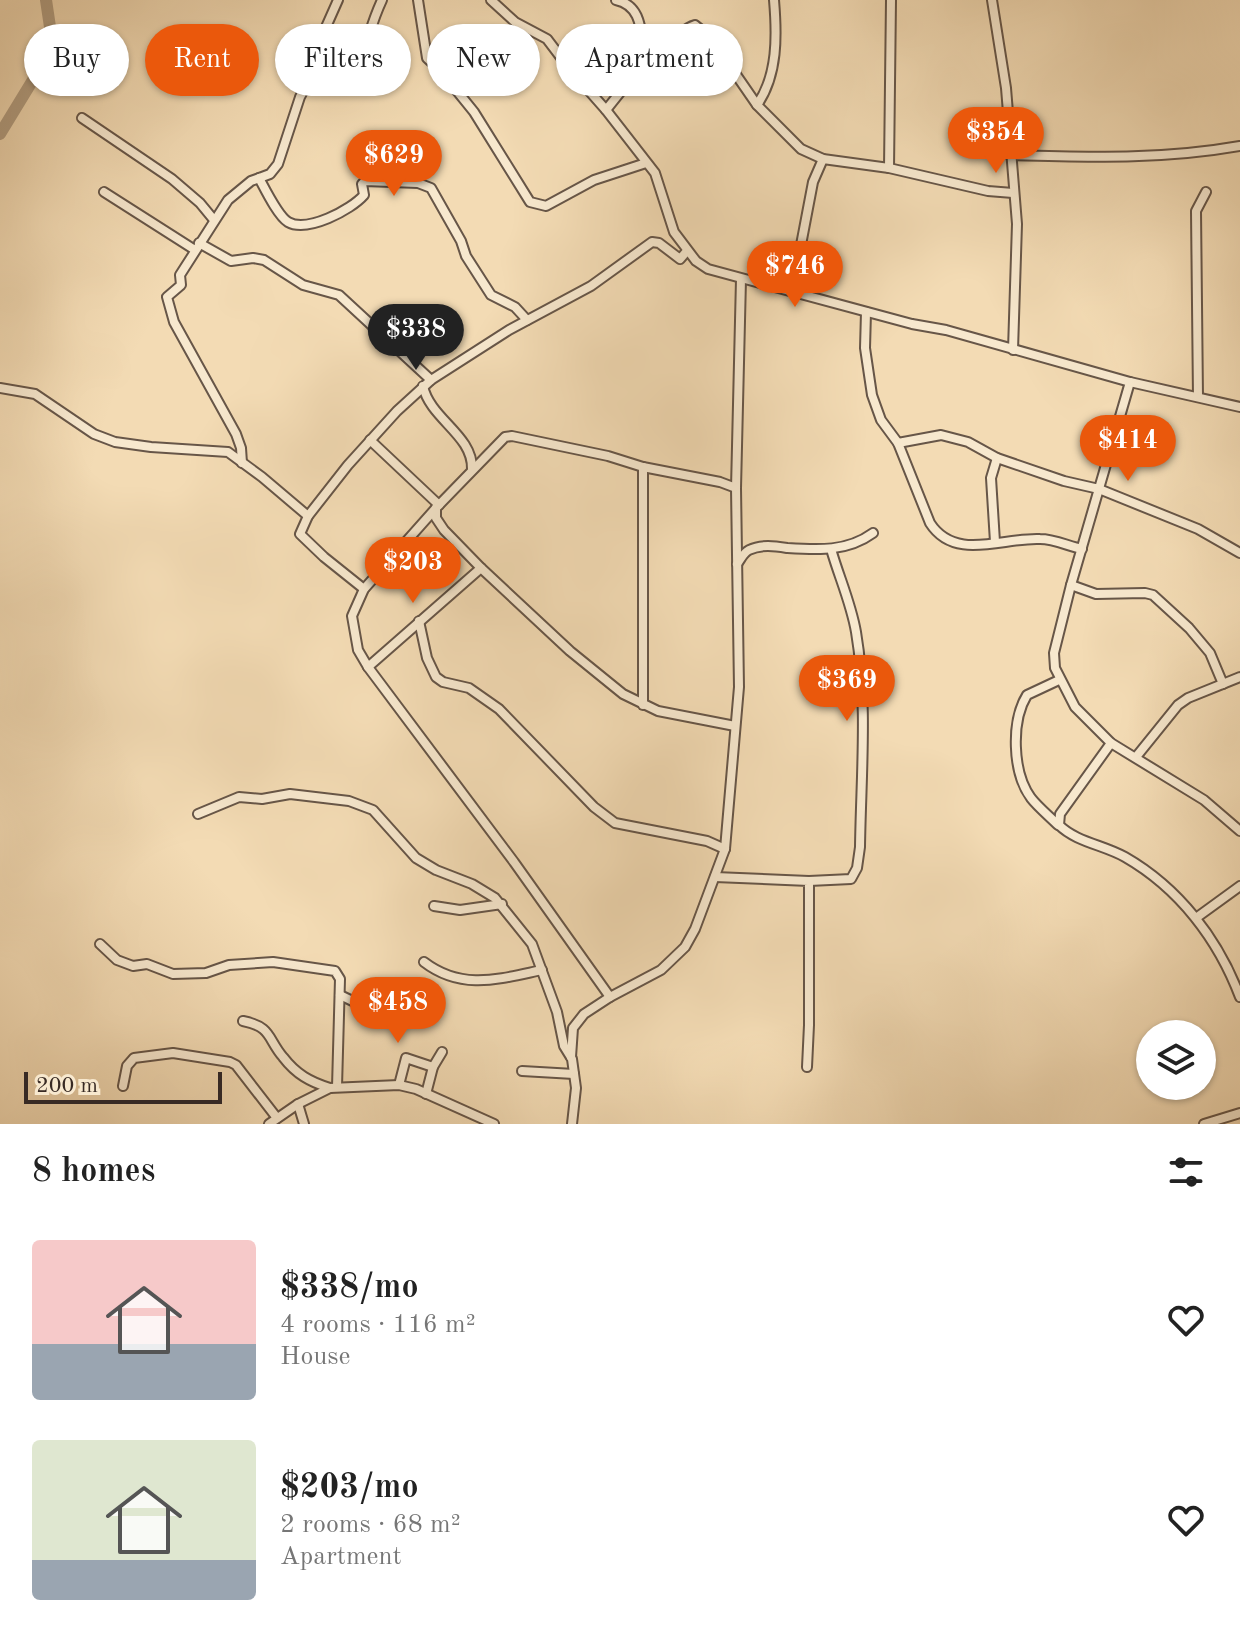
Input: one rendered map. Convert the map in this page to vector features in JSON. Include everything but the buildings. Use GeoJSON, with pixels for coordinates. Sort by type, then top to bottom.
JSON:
{"type":"FeatureCollection","features":[{"type":"Feature","properties":{"kind":"street"},"geometry":{"type":"LineString","coordinates":[[327,0],[337,2],[327,24]]}},
{"type":"Feature","properties":{"kind":"street"},"geometry":{"type":"LineString","coordinates":[[370,24],[382,0]]}},
{"type":"Feature","properties":{"kind":"street"},"geometry":{"type":"LineString","coordinates":[[418,0],[427,58],[474,112],[530,202],[546,206],[594,180],[646,163]]}},
{"type":"Feature","properties":{"kind":"street"},"geometry":{"type":"LineString","coordinates":[[491,0],[515,22],[547,39],[606,110],[655,173],[674,232],[687,251],[708,269],[866,312],[946,330],[1130,382],[1240,407]]}},
{"type":"Feature","properties":{"kind":"street"},"geometry":{"type":"LineString","coordinates":[[616,0],[628,4],[637,13],[639,24]]}},
{"type":"Feature","properties":{"kind":"street"},"geometry":{"type":"LineString","coordinates":[[757,105],[765,92],[775,55],[774,0]]}},
{"type":"Feature","properties":{"kind":"street"},"geometry":{"type":"LineString","coordinates":[[889,168],[891,0]]}},
{"type":"Feature","properties":{"kind":"street"},"geometry":{"type":"LineString","coordinates":[[992,0],[1006,88],[1017,224],[1013,350]]}},
{"type":"Feature","properties":{"kind":"street"},"geometry":{"type":"LineString","coordinates":[[743,85],[757,105],[797,146],[823,159],[889,168],[988,191],[1013,193]]}},
{"type":"Feature","properties":{"kind":"street"},"geometry":{"type":"LineString","coordinates":[[242,463],[240,444],[174,322],[167,299],[168,294],[182,284],[180,276],[228,200],[248,183],[270,174],[278,164],[301,96]]}},
{"type":"Feature","properties":{"kind":"street"},"geometry":{"type":"LineString","coordinates":[[606,110],[617,96]]}},
{"type":"Feature","properties":{"kind":"street"},"geometry":{"type":"LineString","coordinates":[[82,118],[172,179],[214,220]]}},
{"type":"Feature","properties":{"kind":"street"},"geometry":{"type":"LineString","coordinates":[[1010,155],[1131,158],[1192,155],[1240,146]]}},
{"type":"Feature","properties":{"kind":"street"},"geometry":{"type":"LineString","coordinates":[[792,292],[813,182],[823,159]]}},
{"type":"Feature","properties":{"kind":"street"},"geometry":{"type":"LineString","coordinates":[[259,178],[283,217],[292,223],[305,225],[318,223],[357,202],[364,195],[362,184],[365,181],[425,185],[436,194],[466,256],[491,295],[515,307],[527,320]]}},
{"type":"Feature","properties":{"kind":"street"},"geometry":{"type":"LineString","coordinates":[[104,192],[227,260],[259,259],[303,285],[339,295],[427,383],[429,404],[470,452],[472,470]]}},
{"type":"Feature","properties":{"kind":"street"},"geometry":{"type":"LineString","coordinates":[[1198,397],[1196,211],[1206,192]]}},
{"type":"Feature","properties":{"kind":"street"},"geometry":{"type":"LineString","coordinates":[[364,589],[300,534],[308,516],[370,440],[427,383],[527,320],[591,286],[652,242],[659,243],[680,259],[687,251]]}},
{"type":"Feature","properties":{"kind":"street"},"geometry":{"type":"LineString","coordinates":[[572,1124],[576,1088],[571,1035],[576,1023],[610,997],[673,962],[695,929],[725,849],[739,687],[736,488],[741,279]]}},
{"type":"Feature","properties":{"kind":"street"},"geometry":{"type":"LineString","coordinates":[[866,312],[865,348],[872,395],[881,420],[898,443],[930,523],[938,534],[963,546],[1038,538],[1082,549]]}},
{"type":"Feature","properties":{"kind":"street"},"geometry":{"type":"LineString","coordinates":[[1130,382],[1071,585],[1054,653],[1055,668],[1075,707],[1111,743],[1204,800],[1239,826]]}},
{"type":"Feature","properties":{"kind":"street"},"geometry":{"type":"LineString","coordinates":[[0,388],[35,394],[94,434],[115,442],[130,446],[228,452],[308,516]]}},
{"type":"Feature","properties":{"kind":"street"},"geometry":{"type":"LineString","coordinates":[[898,443],[941,435],[968,442],[997,458],[1064,481],[1099,489],[1198,529],[1240,553]]}},
{"type":"Feature","properties":{"kind":"street"},"geometry":{"type":"LineString","coordinates":[[610,997],[497,837],[368,667],[358,650],[353,624],[355,606],[364,589],[502,439],[512,436],[608,456],[736,488]]}},
{"type":"Feature","properties":{"kind":"street"},"geometry":{"type":"LineString","coordinates":[[370,440],[438,506]]}},
{"type":"Feature","properties":{"kind":"street"},"geometry":{"type":"LineString","coordinates":[[995,542],[991,478],[997,458]]}},
{"type":"Feature","properties":{"kind":"street"},"geometry":{"type":"LineString","coordinates":[[643,467],[643,705]]}},
{"type":"Feature","properties":{"kind":"street"},"geometry":{"type":"LineString","coordinates":[[438,506],[436,518],[444,530],[481,568],[570,651],[623,694],[643,705],[678,716],[735,726]]}},
{"type":"Feature","properties":{"kind":"street"},"geometry":{"type":"LineString","coordinates":[[736,566],[744,553],[754,548],[831,549],[854,545],[873,533]]}},
{"type":"Feature","properties":{"kind":"street"},"geometry":{"type":"LineString","coordinates":[[715,877],[809,881],[851,879],[857,868],[863,707],[851,608],[831,549]]}},
{"type":"Feature","properties":{"kind":"street"},"geometry":{"type":"LineString","coordinates":[[368,667],[481,568]]}},
{"type":"Feature","properties":{"kind":"street"},"geometry":{"type":"LineString","coordinates":[[1071,585],[1102,595],[1153,595],[1189,628],[1210,653],[1223,684]]}},
{"type":"Feature","properties":{"kind":"street"},"geometry":{"type":"LineString","coordinates":[[419,621],[427,658],[436,677],[443,682],[469,688],[499,709],[594,807],[615,823],[698,839],[725,849]]}},
{"type":"Feature","properties":{"kind":"street"},"geometry":{"type":"LineString","coordinates":[[1136,757],[1178,705],[1240,677]]}},
{"type":"Feature","properties":{"kind":"street"},"geometry":{"type":"LineString","coordinates":[[1059,680],[1033,691],[1025,698],[1018,716],[1014,743],[1031,797],[1059,825],[1073,834],[1123,856],[1150,873],[1196,918],[1223,957],[1240,997]]}},
{"type":"Feature","properties":{"kind":"street"},"geometry":{"type":"LineString","coordinates":[[1059,825],[1060,814],[1111,743]]}},
{"type":"Feature","properties":{"kind":"street"},"geometry":{"type":"LineString","coordinates":[[198,814],[239,797],[262,799],[290,794],[349,801],[373,810],[416,858],[485,891],[502,904],[532,944],[557,1012],[564,1046],[571,1057]]}},
{"type":"Feature","properties":{"kind":"street"},"geometry":{"type":"LineString","coordinates":[[807,1067],[809,881]]}},
{"type":"Feature","properties":{"kind":"street"},"geometry":{"type":"LineString","coordinates":[[1196,918],[1240,886]]}},
{"type":"Feature","properties":{"kind":"street"},"geometry":{"type":"LineString","coordinates":[[434,906],[470,909],[502,904]]}},
{"type":"Feature","properties":{"kind":"street"},"geometry":{"type":"LineString","coordinates":[[100,944],[117,960],[133,966],[147,964],[173,974],[206,973],[229,965],[273,962],[335,971],[340,979],[340,995],[334,1088]]}},
{"type":"Feature","properties":{"kind":"street"},"geometry":{"type":"LineString","coordinates":[[424,962],[445,976],[469,980],[490,980],[542,970]]}},
{"type":"Feature","properties":{"kind":"street"},"geometry":{"type":"LineString","coordinates":[[340,995],[400,1024]]}},
{"type":"Feature","properties":{"kind":"street"},"geometry":{"type":"LineString","coordinates":[[243,1021],[266,1029],[281,1055],[303,1078],[334,1088],[399,1085],[494,1124]]}},
{"type":"Feature","properties":{"kind":"street"},"geometry":{"type":"LineString","coordinates":[[426,1094],[433,1067],[442,1052]]}},
{"type":"Feature","properties":{"kind":"street"},"geometry":{"type":"LineString","coordinates":[[123,1086],[127,1066],[134,1058],[173,1053],[230,1062],[236,1065],[277,1118]]}},
{"type":"Feature","properties":{"kind":"street"},"geometry":{"type":"LineString","coordinates":[[399,1085],[406,1058],[433,1067]]}},
{"type":"Feature","properties":{"kind":"street"},"geometry":{"type":"LineString","coordinates":[[522,1071],[574,1074]]}},
{"type":"Feature","properties":{"kind":"street"},"geometry":{"type":"LineString","coordinates":[[269,1124],[298,1104],[334,1088]]}},
{"type":"Feature","properties":{"kind":"street"},"geometry":{"type":"LineString","coordinates":[[298,1104],[304,1124]]}},
{"type":"Feature","properties":{"kind":"street"},"geometry":{"type":"LineString","coordinates":[[1204,1124],[1240,1113]]}},
{"type":"Feature","properties":{"kind":"waterway"},"geometry":{"type":"LineString","coordinates":[[0,134],[53,47],[46,0]]}}]}
